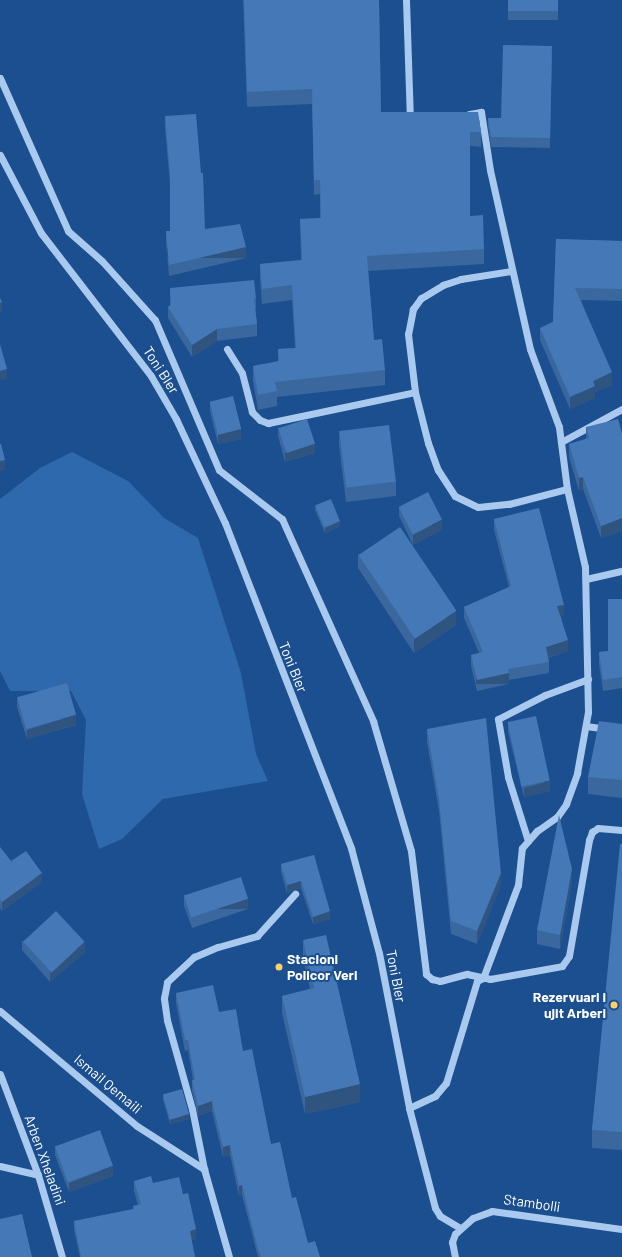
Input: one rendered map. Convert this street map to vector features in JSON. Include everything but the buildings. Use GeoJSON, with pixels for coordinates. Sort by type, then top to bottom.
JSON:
{"type":"FeatureCollection","features":[{"type":"Feature","properties":{"kind":"street"},"geometry":{"type":"LineString","coordinates":[[406,0],[410,120],[417,120]]}},
{"type":"Feature","properties":{"kind":"street"},"geometry":{"type":"LineString","coordinates":[[0,78],[68,231],[102,261],[155,320],[219,470],[282,519],[373,721],[411,851],[426,974],[432,979],[440,981],[467,974],[490,979],[562,966],[569,956],[592,832],[605,828],[622,830]]}},
{"type":"Feature","properties":{"kind":"street"},"geometry":{"type":"LineString","coordinates":[[409,1108],[435,1096],[446,1083],[477,981],[483,978],[518,885],[522,848],[537,831],[548,825],[566,804],[577,773],[586,726],[588,679],[586,579],[567,489],[561,442],[555,416],[534,363],[511,271],[490,170],[481,112],[460,115]]}},
{"type":"Feature","properties":{"kind":"street","name":"Toni Bler"},"geometry":{"type":"LineString","coordinates":[[0,155],[41,233],[151,376],[176,419],[225,523],[351,848],[379,953],[409,1108],[435,1208],[440,1216],[460,1228]]}},
{"type":"Feature","properties":{"kind":"street"},"geometry":{"type":"LineString","coordinates":[[511,271],[460,279],[431,290],[421,298],[413,309],[408,334],[415,392],[433,459],[455,496],[478,507],[490,508],[567,489]]}},
{"type":"Feature","properties":{"kind":"street"},"geometry":{"type":"LineString","coordinates":[[227,350],[242,372],[252,412],[260,420],[268,423],[415,392]]}},
{"type":"Feature","properties":{"kind":"street"},"geometry":{"type":"LineString","coordinates":[[561,442],[622,409]]}},
{"type":"Feature","properties":{"kind":"street"},"geometry":{"type":"LineString","coordinates":[[586,579],[622,571]]}},
{"type":"Feature","properties":{"kind":"street"},"geometry":{"type":"LineString","coordinates":[[528,841],[508,777],[498,719],[545,695],[588,679]]}},
{"type":"Feature","properties":{"kind":"street"},"geometry":{"type":"LineString","coordinates":[[586,726],[622,731]]}},
{"type":"Feature","properties":{"kind":"street"},"geometry":{"type":"LineString","coordinates":[[230,1257],[204,1169],[192,1109],[167,1020],[164,998],[167,982],[194,957],[218,947],[257,936],[295,894]]}},
{"type":"Feature","properties":{"kind":"street","name":"Ismail Qemaili"},"geometry":{"type":"LineString","coordinates":[[0,1011],[137,1126],[204,1169]]}},
{"type":"Feature","properties":{"kind":"street","name":"Arben Xheladini"},"geometry":{"type":"LineString","coordinates":[[0,1074],[38,1175],[62,1257]]}},
{"type":"Feature","properties":{"kind":"street"},"geometry":{"type":"LineString","coordinates":[[0,1166],[38,1175]]}},
{"type":"Feature","properties":{"kind":"street","name":"Stambolli"},"geometry":{"type":"LineString","coordinates":[[455,1257],[452,1242],[460,1228],[473,1218],[492,1211],[622,1229]]}},
{"type":"Feature","properties":{"kind":"shaded area"},"geometry":{"type":"Polygon","coordinates":[[[72,452],[128,481],[164,518],[198,538],[241,673],[256,754],[268,781],[163,799],[122,839],[99,849],[82,794],[86,720],[71,691],[10,691],[0,671],[0,499],[40,468],[72,452]]]}},
{"type":"Feature","properties":{"kind":"place","name":"Stacioni Policor Veri"},"geometry":{"type":"Point","coordinates":[279,967]}},
{"type":"Feature","properties":{"kind":"place","name":"Rezervuari i ujit Arberi"},"geometry":{"type":"Point","coordinates":[614,1005]}}]}
